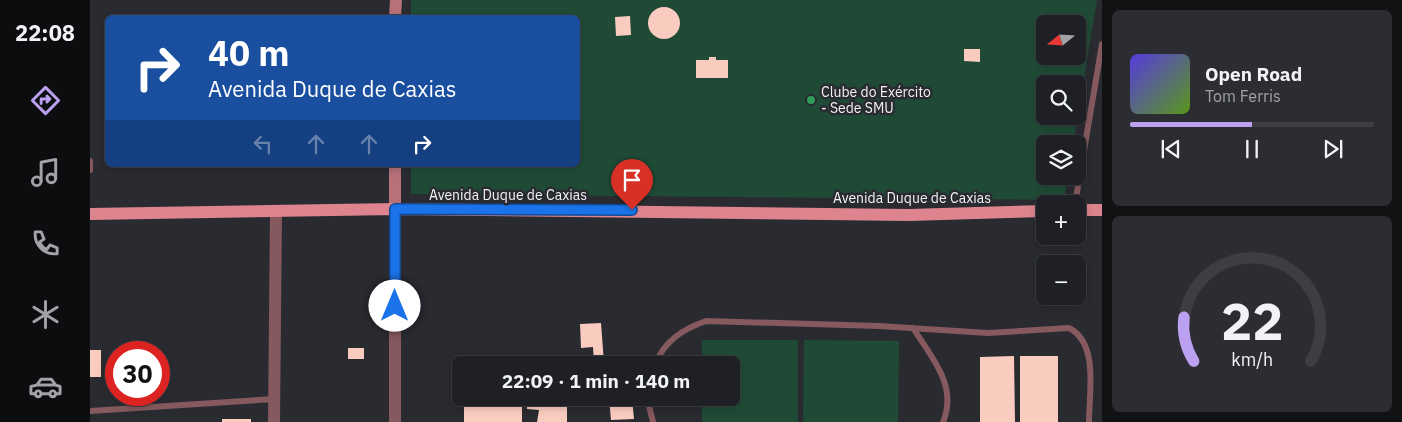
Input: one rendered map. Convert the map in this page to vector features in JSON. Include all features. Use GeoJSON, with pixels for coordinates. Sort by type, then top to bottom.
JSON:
{"type":"FeatureCollection","features":[{"type":"Feature","properties":{"kind":"main road","name":"Avenida Duque de Caxias"},"geometry":{"type":"LineString","coordinates":[[90,214],[395,209],[909,215],[1036,211]]}},
{"type":"Feature","properties":{"kind":"main road"},"geometry":{"type":"LineString","coordinates":[[1086,210],[1102,210]]}},
{"type":"Feature","properties":{"kind":"street"},"geometry":{"type":"LineString","coordinates":[[396,0],[396,15]]}},
{"type":"Feature","properties":{"kind":"street"},"geometry":{"type":"LineString","coordinates":[[395,167],[395,422]]}},
{"type":"Feature","properties":{"kind":"street"},"geometry":{"type":"LineString","coordinates":[[274,422],[276,211]]}},
{"type":"Feature","properties":{"kind":"lane"},"geometry":{"type":"LineString","coordinates":[[1077,195],[1102,44]]}},
{"type":"Feature","properties":{"kind":"lane"},"geometry":{"type":"LineString","coordinates":[[90,161],[90,170]]}},
{"type":"Feature","properties":{"kind":"lane"},"geometry":{"type":"LineString","coordinates":[[661,356],[675,336],[684,329],[706,321],[913,328],[988,333],[1069,328],[1078,332],[1085,341],[1090,359],[1089,422]]}},
{"type":"Feature","properties":{"kind":"lane"},"geometry":{"type":"LineString","coordinates":[[913,328],[946,379],[949,394],[948,412],[943,422]]}},
{"type":"Feature","properties":{"kind":"lane"},"geometry":{"type":"LineString","coordinates":[[90,411],[274,399]]}},
{"type":"Feature","properties":{"kind":"lane"},"geometry":{"type":"LineString","coordinates":[[650,406],[653,422]]}},
{"type":"Feature","properties":{"kind":"green space","name":"Clube do Exército - Sede SMU"},"geometry":{"type":"Polygon","coordinates":[[[411,0],[1097,0],[1084,75],[1036,75],[1036,125],[1076,125],[1075,135],[1036,135],[1036,185],[1066,185],[1065,195],[1036,195],[1036,200],[411,194],[411,167],[580,167],[580,15],[411,15],[411,0]]]}},
{"type":"Feature","properties":{"kind":"green space"},"geometry":{"type":"Polygon","coordinates":[[[702,340],[798,340],[798,422],[702,422],[702,406],[740,406],[740,356],[702,356],[702,340]]]}},
{"type":"Feature","properties":{"kind":"green space"},"geometry":{"type":"Polygon","coordinates":[[[804,340],[899,341],[898,422],[803,422],[804,340]]]}},
{"type":"Feature","properties":{"kind":"building"},"geometry":{"type":"Polygon","coordinates":[[[664,7],[676,11],[680,23],[676,35],[664,39],[652,35],[648,23],[652,11],[664,7]]]}},
{"type":"Feature","properties":{"kind":"building"},"geometry":{"type":"Polygon","coordinates":[[[630,16],[631,35],[616,36],[615,17],[630,16]]]}},
{"type":"Feature","properties":{"kind":"building"},"geometry":{"type":"Polygon","coordinates":[[[964,49],[980,49],[980,62],[964,61],[964,49]]]}},
{"type":"Feature","properties":{"kind":"building"},"geometry":{"type":"Polygon","coordinates":[[[709,57],[716,57],[716,60],[728,60],[728,78],[696,78],[696,60],[709,60],[709,57]]]}},
{"type":"Feature","properties":{"kind":"building"},"geometry":{"type":"Polygon","coordinates":[[[601,323],[603,356],[594,356],[593,347],[581,348],[580,324],[601,323]]]}},
{"type":"Feature","properties":{"kind":"building"},"geometry":{"type":"Polygon","coordinates":[[[348,348],[364,348],[364,359],[348,359],[348,348]]]}},
{"type":"Feature","properties":{"kind":"building"},"geometry":{"type":"Polygon","coordinates":[[[90,350],[101,350],[101,377],[90,377],[90,350]]]}},
{"type":"Feature","properties":{"kind":"building"},"geometry":{"type":"Polygon","coordinates":[[[464,355],[549,355],[549,356],[464,355]]]}},
{"type":"Feature","properties":{"kind":"building"},"geometry":{"type":"Polygon","coordinates":[[[1014,356],[1015,422],[980,422],[980,357],[1014,356]]]}},
{"type":"Feature","properties":{"kind":"building"},"geometry":{"type":"Polygon","coordinates":[[[1020,356],[1058,356],[1058,422],[1020,422],[1020,356]]]}},
{"type":"Feature","properties":{"kind":"building"},"geometry":{"type":"Polygon","coordinates":[[[527,406],[567,406],[567,422],[537,422],[539,410],[527,409],[527,406]]]}},
{"type":"Feature","properties":{"kind":"building"},"geometry":{"type":"Polygon","coordinates":[[[610,406],[633,406],[634,419],[611,420],[610,406]]]}},
{"type":"Feature","properties":{"kind":"building"},"geometry":{"type":"Polygon","coordinates":[[[464,407],[522,407],[522,422],[464,422],[464,407]]]}},
{"type":"Feature","properties":{"kind":"building"},"geometry":{"type":"Polygon","coordinates":[[[222,419],[251,419],[251,422],[222,422],[222,419]]]}},
{"type":"Feature","properties":{"kind":"place","name":"Clube do Exército - Sede SMU"},"geometry":{"type":"Point","coordinates":[811,100]}},
{"type":"Feature","properties":{"kind":"route"},"geometry":{"type":"LineString","coordinates":[[395,306],[395,209],[632,210]]}}]}
